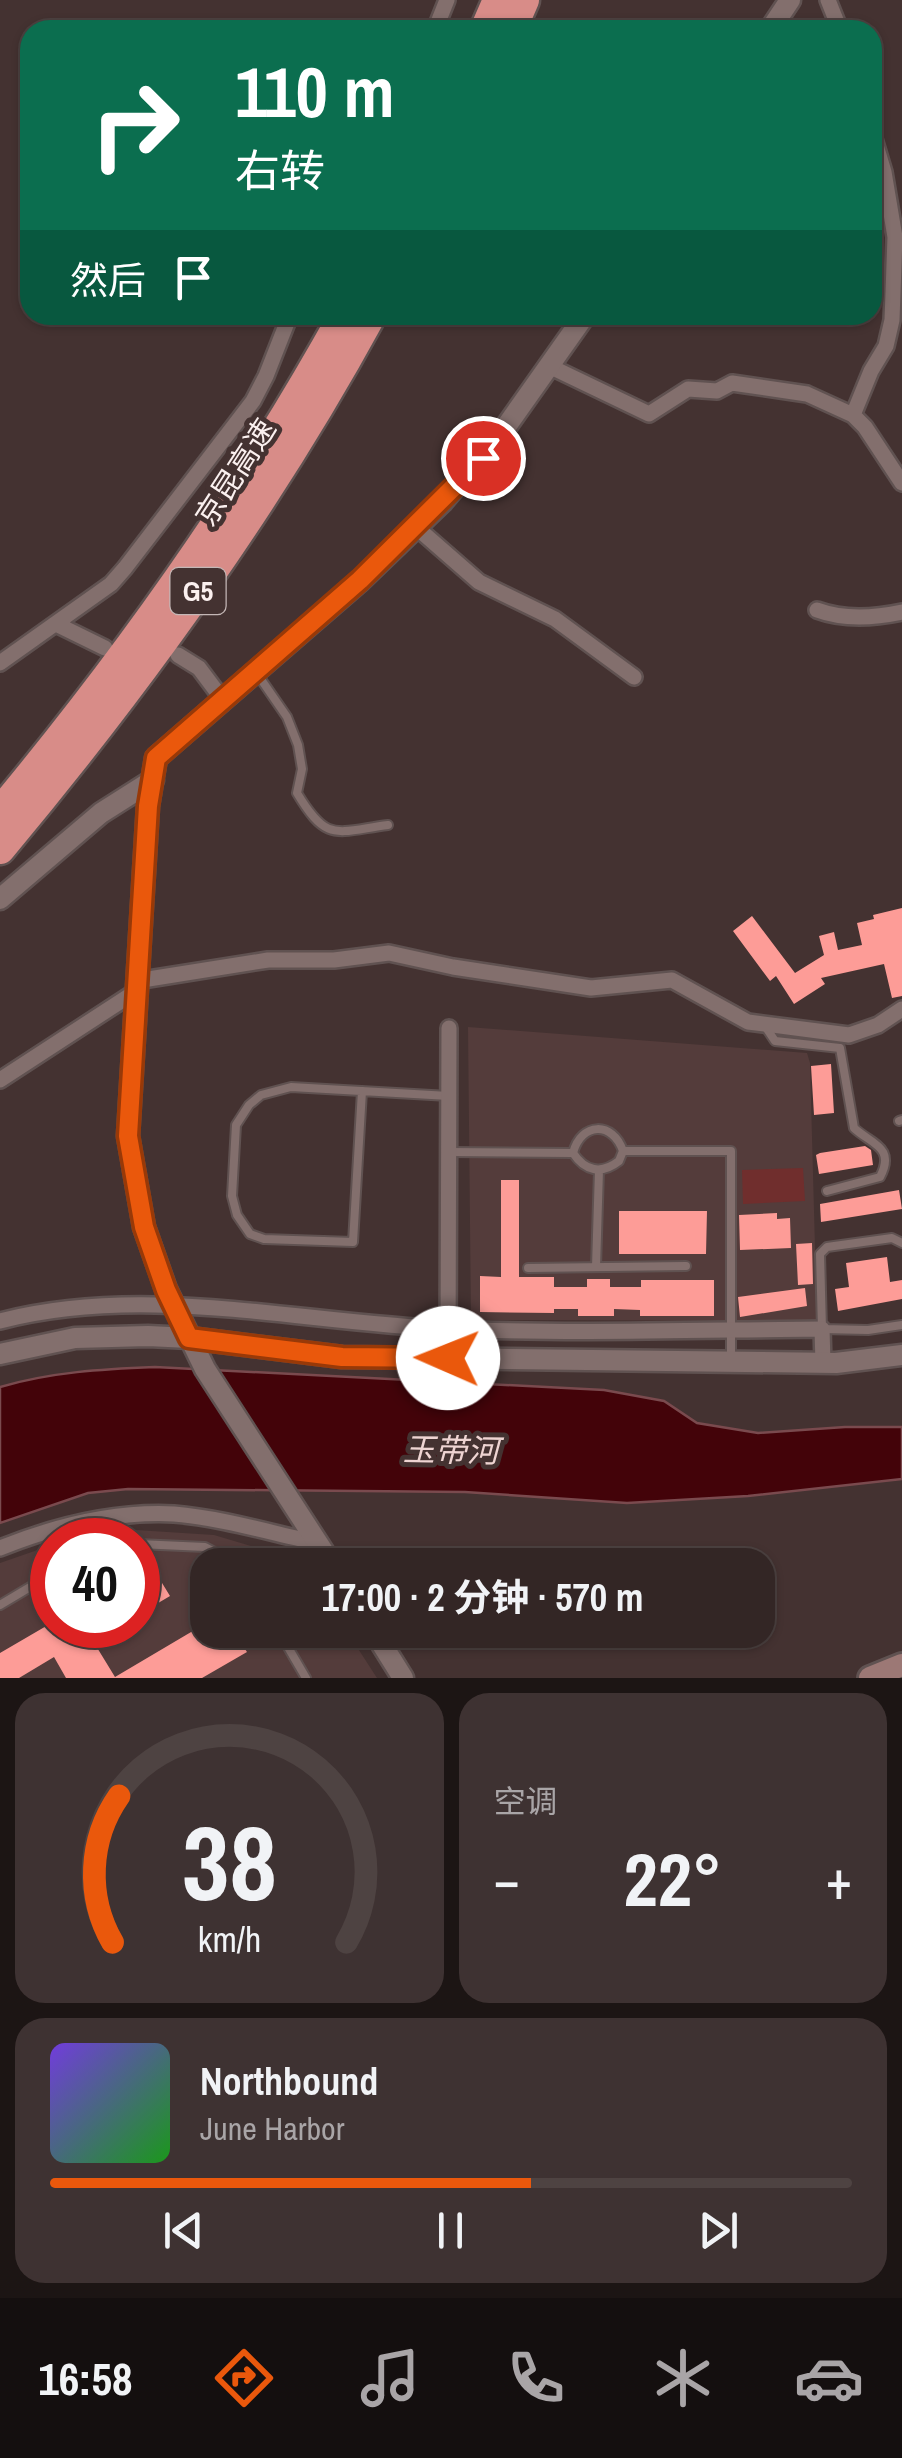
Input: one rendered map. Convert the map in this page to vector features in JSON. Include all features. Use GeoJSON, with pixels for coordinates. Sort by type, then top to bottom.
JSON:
{"type":"FeatureCollection","features":[{"type":"Feature","properties":{"kind":"highway","name":"京昆高速"},"geometry":{"type":"LineString","coordinates":[[0,812],[148,624],[247,476],[338,325]]}},
{"type":"Feature","properties":{"kind":"highway","name":"京昆高速"},"geometry":{"type":"LineString","coordinates":[[0,849],[112,710],[232,542],[365,325]]}},
{"type":"Feature","properties":{"kind":"main road"},"geometry":{"type":"LineString","coordinates":[[870,1678],[902,1665]]}},
{"type":"Feature","properties":{"kind":"street"},"geometry":{"type":"LineString","coordinates":[[853,415],[886,346],[892,320],[895,237],[882,182]]}},
{"type":"Feature","properties":{"kind":"street"},"geometry":{"type":"LineString","coordinates":[[2,656],[56,624],[125,568],[260,389],[286,325]]}},
{"type":"Feature","properties":{"kind":"street"},"geometry":{"type":"LineString","coordinates":[[321,1548],[204,1370],[173,1304],[144,1227],[128,1136],[136,987],[156,758],[416,528],[483,458],[578,325]]}},
{"type":"Feature","properties":{"kind":"street"},"geometry":{"type":"LineString","coordinates":[[550,366],[650,414],[688,389],[718,391],[732,383],[808,394],[853,415],[902,483]]}},
{"type":"Feature","properties":{"kind":"street"},"geometry":{"type":"LineString","coordinates":[[416,528],[478,582],[556,619],[634,677]]}},
{"type":"Feature","properties":{"kind":"street"},"geometry":{"type":"LineString","coordinates":[[817,610],[835,616],[902,612]]}},
{"type":"Feature","properties":{"kind":"street"},"geometry":{"type":"LineString","coordinates":[[56,624],[106,648]]}},
{"type":"Feature","properties":{"kind":"street"},"geometry":{"type":"LineString","coordinates":[[178,655],[199,668],[223,700]]}},
{"type":"Feature","properties":{"kind":"street"},"geometry":{"type":"LineString","coordinates":[[0,900],[101,812],[152,780]]}},
{"type":"Feature","properties":{"kind":"street"},"geometry":{"type":"LineString","coordinates":[[0,1080],[136,987],[268,960],[334,960],[389,954],[590,988],[672,980],[744,1020],[849,1035],[878,1025],[902,1009]]}},
{"type":"Feature","properties":{"kind":"street"},"geometry":{"type":"LineString","coordinates":[[448,1358],[449,1028]]}},
{"type":"Feature","properties":{"kind":"street"},"geometry":{"type":"LineString","coordinates":[[0,1320],[74,1309],[173,1304],[448,1329],[822,1329],[823,1363]]}},
{"type":"Feature","properties":{"kind":"street"},"geometry":{"type":"LineString","coordinates":[[0,1354],[75,1338],[189,1338],[342,1357],[823,1363],[902,1355]]}},
{"type":"Feature","properties":{"kind":"street"},"geometry":{"type":"LineString","coordinates":[[0,1548],[70,1525],[113,1517],[166,1514],[318,1543]]}},
{"type":"Feature","properties":{"kind":"street"},"geometry":{"type":"LineString","coordinates":[[384,1648],[402,1678]]}},
{"type":"Feature","properties":{"kind":"lane"},"geometry":{"type":"LineString","coordinates":[[256,672],[287,718],[301,755],[298,793],[322,828],[336,832],[388,824]]}},
{"type":"Feature","properties":{"kind":"lane"},"geometry":{"type":"LineString","coordinates":[[764,1025],[775,1041],[840,1048],[854,1128],[878,1143],[883,1151],[880,1178],[827,1191]]}},
{"type":"Feature","properties":{"kind":"lane"},"geometry":{"type":"LineString","coordinates":[[362,1091],[352,1242],[264,1240],[250,1234],[236,1215],[232,1196],[236,1125],[249,1105],[275,1089],[362,1091],[448,1096]]}},
{"type":"Feature","properties":{"kind":"lane"},"geometry":{"type":"LineString","coordinates":[[448,1152],[572,1153],[588,1168],[599,1170],[619,1161],[623,1151],[619,1139],[610,1131],[597,1128],[576,1140],[572,1153]]}},
{"type":"Feature","properties":{"kind":"lane"},"geometry":{"type":"LineString","coordinates":[[623,1151],[732,1150],[731,1362]]}},
{"type":"Feature","properties":{"kind":"lane"},"geometry":{"type":"LineString","coordinates":[[596,1267],[599,1170]]}},
{"type":"Feature","properties":{"kind":"lane"},"geometry":{"type":"LineString","coordinates":[[902,1243],[892,1238],[826,1247],[820,1254],[822,1329],[868,1330],[902,1325]]}},
{"type":"Feature","properties":{"kind":"lane"},"geometry":{"type":"LineString","coordinates":[[528,1268],[686,1266]]}},
{"type":"Feature","properties":{"kind":"lane"},"geometry":{"type":"LineString","coordinates":[[160,1545],[205,1548]]}},
{"type":"Feature","properties":{"kind":"lane"},"geometry":{"type":"LineString","coordinates":[[0,1605],[30,1587]]}},
{"type":"Feature","properties":{"kind":"lane"},"geometry":{"type":"LineString","coordinates":[[288,1648],[306,1678]]}},
{"type":"Feature","properties":{"kind":"shaded area"},"geometry":{"type":"Polygon","coordinates":[[[468,1027],[807,1053],[817,1321],[471,1320],[468,1027]]]}},
{"type":"Feature","properties":{"kind":"shaded area"},"geometry":{"type":"Polygon","coordinates":[[[803,1168],[805,1201],[743,1204],[742,1170],[803,1168]]]}},
{"type":"Feature","properties":{"kind":"shaded area"},"geometry":{"type":"Polygon","coordinates":[[[160,1532],[214,1535],[258,1548],[190,1548],[190,1648],[358,1648],[377,1678],[0,1678],[0,1563],[30,1553],[30,1648],[160,1648],[160,1532]]]}},
{"type":"Feature","properties":{"kind":"water","name":"玉带河"},"geometry":{"type":"Polygon","coordinates":[[[155,1367],[604,1390],[664,1401],[697,1423],[758,1433],[902,1427],[902,1479],[748,1496],[627,1503],[465,1492],[128,1489],[88,1493],[0,1523],[0,1387],[58,1375],[155,1367]]]}},
{"type":"Feature","properties":{"kind":"building"},"geometry":{"type":"Polygon","coordinates":[[[902,908],[902,996],[892,998],[884,964],[821,978],[825,984],[794,1004],[776,976],[770,981],[733,931],[752,916],[795,973],[824,955],[819,936],[834,932],[838,950],[862,945],[857,923],[902,908]]]}},
{"type":"Feature","properties":{"kind":"building"},"geometry":{"type":"Polygon","coordinates":[[[831,1064],[834,1113],[814,1115],[811,1066],[831,1064]]]}},
{"type":"Feature","properties":{"kind":"building"},"geometry":{"type":"Polygon","coordinates":[[[865,1146],[871,1150],[873,1165],[819,1174],[816,1155],[865,1146]]]}},
{"type":"Feature","properties":{"kind":"building"},"geometry":{"type":"Polygon","coordinates":[[[501,1180],[519,1180],[519,1277],[554,1277],[554,1287],[587,1287],[587,1279],[610,1279],[610,1287],[641,1287],[641,1280],[714,1280],[714,1316],[640,1316],[640,1310],[614,1309],[614,1316],[578,1316],[578,1309],[554,1309],[554,1313],[480,1312],[480,1276],[501,1277],[501,1180]]]}},
{"type":"Feature","properties":{"kind":"building"},"geometry":{"type":"Polygon","coordinates":[[[899,1190],[902,1209],[821,1222],[820,1204],[899,1190]]]}},
{"type":"Feature","properties":{"kind":"building"},"geometry":{"type":"Polygon","coordinates":[[[619,1211],[707,1211],[706,1254],[619,1254],[619,1211]]]}},
{"type":"Feature","properties":{"kind":"building"},"geometry":{"type":"Polygon","coordinates":[[[777,1213],[777,1219],[790,1218],[791,1248],[740,1250],[739,1215],[777,1213]]]}},
{"type":"Feature","properties":{"kind":"building"},"geometry":{"type":"Polygon","coordinates":[[[812,1243],[813,1284],[798,1285],[796,1244],[812,1243]]]}},
{"type":"Feature","properties":{"kind":"building"},"geometry":{"type":"Polygon","coordinates":[[[887,1257],[890,1282],[902,1280],[902,1299],[838,1311],[835,1289],[849,1287],[846,1263],[887,1257]]]}},
{"type":"Feature","properties":{"kind":"building"},"geometry":{"type":"Polygon","coordinates":[[[805,1288],[807,1306],[740,1317],[738,1297],[805,1288]]]}},
{"type":"Feature","properties":{"kind":"building"},"geometry":{"type":"Polygon","coordinates":[[[160,1580],[170,1596],[160,1602],[160,1580]]]}},
{"type":"Feature","properties":{"kind":"building"},"geometry":{"type":"Polygon","coordinates":[[[190,1633],[190,1648],[244,1648],[247,1652],[202,1678],[66,1678],[54,1657],[19,1678],[0,1678],[0,1653],[30,1636],[30,1648],[97,1648],[115,1677],[190,1633]]]}},
{"type":"Feature","properties":{"kind":"route"},"geometry":{"type":"LineString","coordinates":[[448,1358],[342,1357],[189,1338],[166,1290],[144,1227],[128,1136],[148,806],[156,758],[360,580],[483,458]]}}]}
